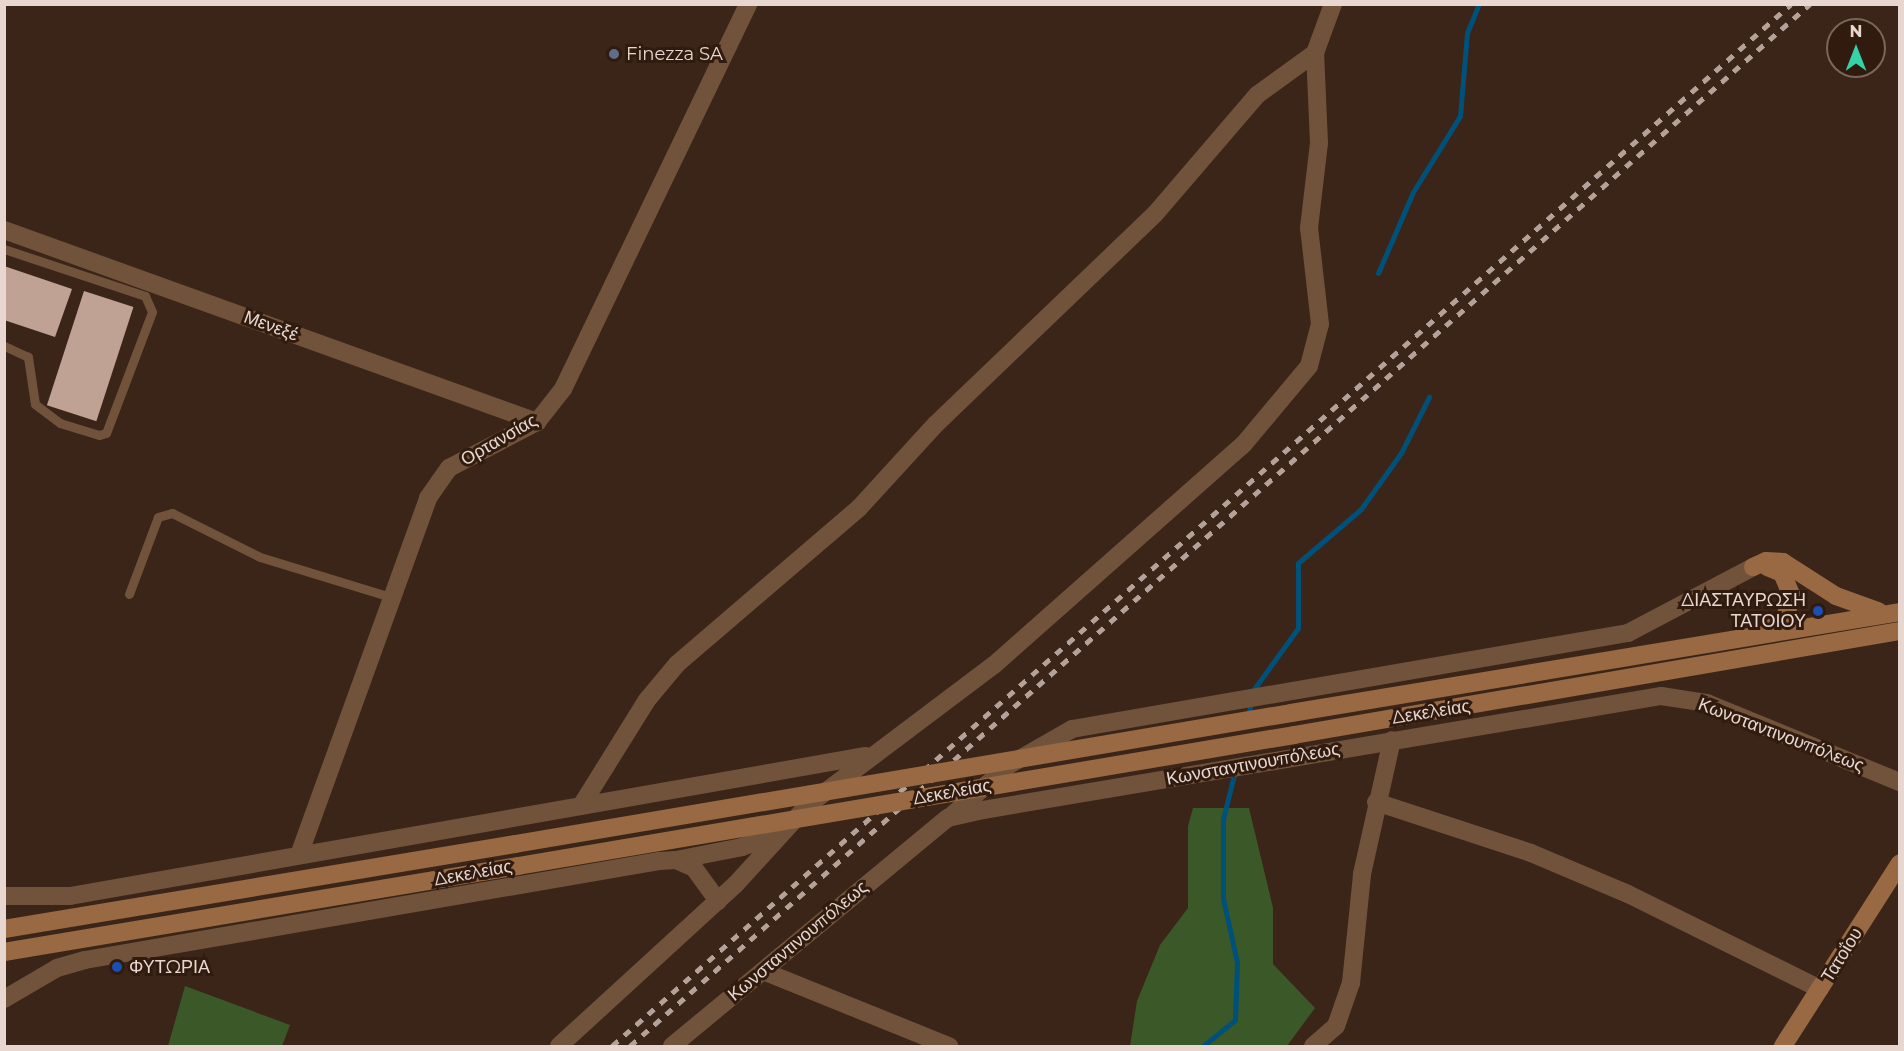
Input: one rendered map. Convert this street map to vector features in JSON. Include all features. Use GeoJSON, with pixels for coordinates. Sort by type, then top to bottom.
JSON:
{"type":"FeatureCollection","features":[{"type":"Feature","properties":{"kind":"main road"},"geometry":{"type":"LineString","coordinates":[[1753,567],[1766,561],[1783,562],[1836,596],[1880,612]]}},
{"type":"Feature","properties":{"kind":"main road"},"geometry":{"type":"LineString","coordinates":[[1753,567],[1769,566],[1791,584],[1791,607],[1767,632]]}},
{"type":"Feature","properties":{"kind":"main road","name":"Δεκελείας"},"geometry":{"type":"LineString","coordinates":[[4,929],[1880,612],[1899,611]]}},
{"type":"Feature","properties":{"kind":"main road","name":"Δεκελείας"},"geometry":{"type":"LineString","coordinates":[[4,952],[1899,631]]}},
{"type":"Feature","properties":{"kind":"main road","name":"Τατοΐου"},"geometry":{"type":"LineString","coordinates":[[1784,1047],[1899,863]]}},
{"type":"Feature","properties":{"kind":"street","name":"Ορτανσίας"},"geometry":{"type":"LineString","coordinates":[[299,855],[428,498],[449,468],[537,422],[563,388],[596,328],[748,4]]}},
{"type":"Feature","properties":{"kind":"street"},"geometry":{"type":"LineString","coordinates":[[559,1047],[718,901],[808,805],[994,665],[1243,446],[1309,366],[1320,324],[1309,228],[1319,143],[1315,53],[1333,4]]}},
{"type":"Feature","properties":{"kind":"street"},"geometry":{"type":"LineString","coordinates":[[581,806],[647,700],[677,664],[859,508],[936,424],[1155,214],[1257,95],[1315,53]]}},
{"type":"Feature","properties":{"kind":"street","name":"Μενεξέ"},"geometry":{"type":"LineString","coordinates":[[4,230],[537,422]]}},
{"type":"Feature","properties":{"kind":"street"},"geometry":{"type":"LineString","coordinates":[[948,818],[1009,765],[1072,729],[1628,633],[1753,567]]}},
{"type":"Feature","properties":{"kind":"street","name":"Κωνσταντινουπόλεως"},"geometry":{"type":"LineString","coordinates":[[672,1047],[948,818],[1206,771],[1638,699],[1683,697],[1899,782]]}},
{"type":"Feature","properties":{"kind":"street"},"geometry":{"type":"LineString","coordinates":[[1313,1047],[1336,1026],[1351,983],[1362,874],[1376,802],[1392,740]]}},
{"type":"Feature","properties":{"kind":"street"},"geometry":{"type":"LineString","coordinates":[[4,896],[70,896],[872,755]]}},
{"type":"Feature","properties":{"kind":"street"},"geometry":{"type":"LineString","coordinates":[[1009,765],[1039,801]]}},
{"type":"Feature","properties":{"kind":"street"},"geometry":{"type":"LineString","coordinates":[[1376,802],[1564,867],[1820,989]]}},
{"type":"Feature","properties":{"kind":"street"},"geometry":{"type":"LineString","coordinates":[[4,999],[57,968],[86,960],[676,860],[742,847],[784,832]]}},
{"type":"Feature","properties":{"kind":"street"},"geometry":{"type":"LineString","coordinates":[[676,860],[694,868],[718,901]]}},
{"type":"Feature","properties":{"kind":"street"},"geometry":{"type":"LineString","coordinates":[[763,971],[949,1047]]}},
{"type":"Feature","properties":{"kind":"lane"},"geometry":{"type":"LineString","coordinates":[[4,249],[145,296],[152,312],[106,433],[99,435],[60,423],[40,409],[35,404],[28,357],[4,346]]}},
{"type":"Feature","properties":{"kind":"lane"},"geometry":{"type":"LineString","coordinates":[[129,594],[158,517],[172,513],[260,557],[393,598]]}},
{"type":"Feature","properties":{"kind":"green space"},"geometry":{"type":"Polygon","coordinates":[[[1193,808],[1249,808],[1273,908],[1273,964],[1315,1008],[1287,1046],[1130,1046],[1137,1001],[1160,945],[1188,908],[1188,826],[1193,808]]]}},
{"type":"Feature","properties":{"kind":"green space"},"geometry":{"type":"Polygon","coordinates":[[[185,986],[290,1025],[282,1046],[168,1046],[185,986]]]}},
{"type":"Feature","properties":{"kind":"building"},"geometry":{"type":"Polygon","coordinates":[[[4,266],[72,289],[55,337],[4,320],[4,266]]]}},
{"type":"Feature","properties":{"kind":"building"},"geometry":{"type":"Polygon","coordinates":[[[84,291],[133,307],[96,421],[47,405],[84,291]]]}},
{"type":"Feature","properties":{"kind":"waterway"},"geometry":{"type":"LineString","coordinates":[[1378,273],[1413,192],[1460,116],[1467,33],[1479,4]]}},
{"type":"Feature","properties":{"kind":"waterway"},"geometry":{"type":"LineString","coordinates":[[1248,716],[1254,689],[1298,628],[1298,563],[1361,509],[1401,453],[1429,397]]}},
{"type":"Feature","properties":{"kind":"waterway"},"geometry":{"type":"LineString","coordinates":[[1203,1046],[1235,1020],[1237,962],[1223,899],[1223,819],[1235,771]]}},
{"type":"Feature","properties":{"kind":"railway"},"geometry":{"type":"LineString","coordinates":[[612,1046],[1791,4]]}},
{"type":"Feature","properties":{"kind":"railway"},"geometry":{"type":"LineString","coordinates":[[630,1046],[1810,4]]}},
{"type":"Feature","properties":{"kind":"place","name":"Finezza SA"},"geometry":{"type":"Point","coordinates":[614,54]}},
{"type":"Feature","properties":{"kind":"place","name":"ΔΙΑΣΤΑΥΡΩΣΗ ΤΑΤΟΙΟΥ"},"geometry":{"type":"Point","coordinates":[1818,611]}},
{"type":"Feature","properties":{"kind":"place","name":"ΦΥΤΩΡΙΑ"},"geometry":{"type":"Point","coordinates":[117,967]}}]}
